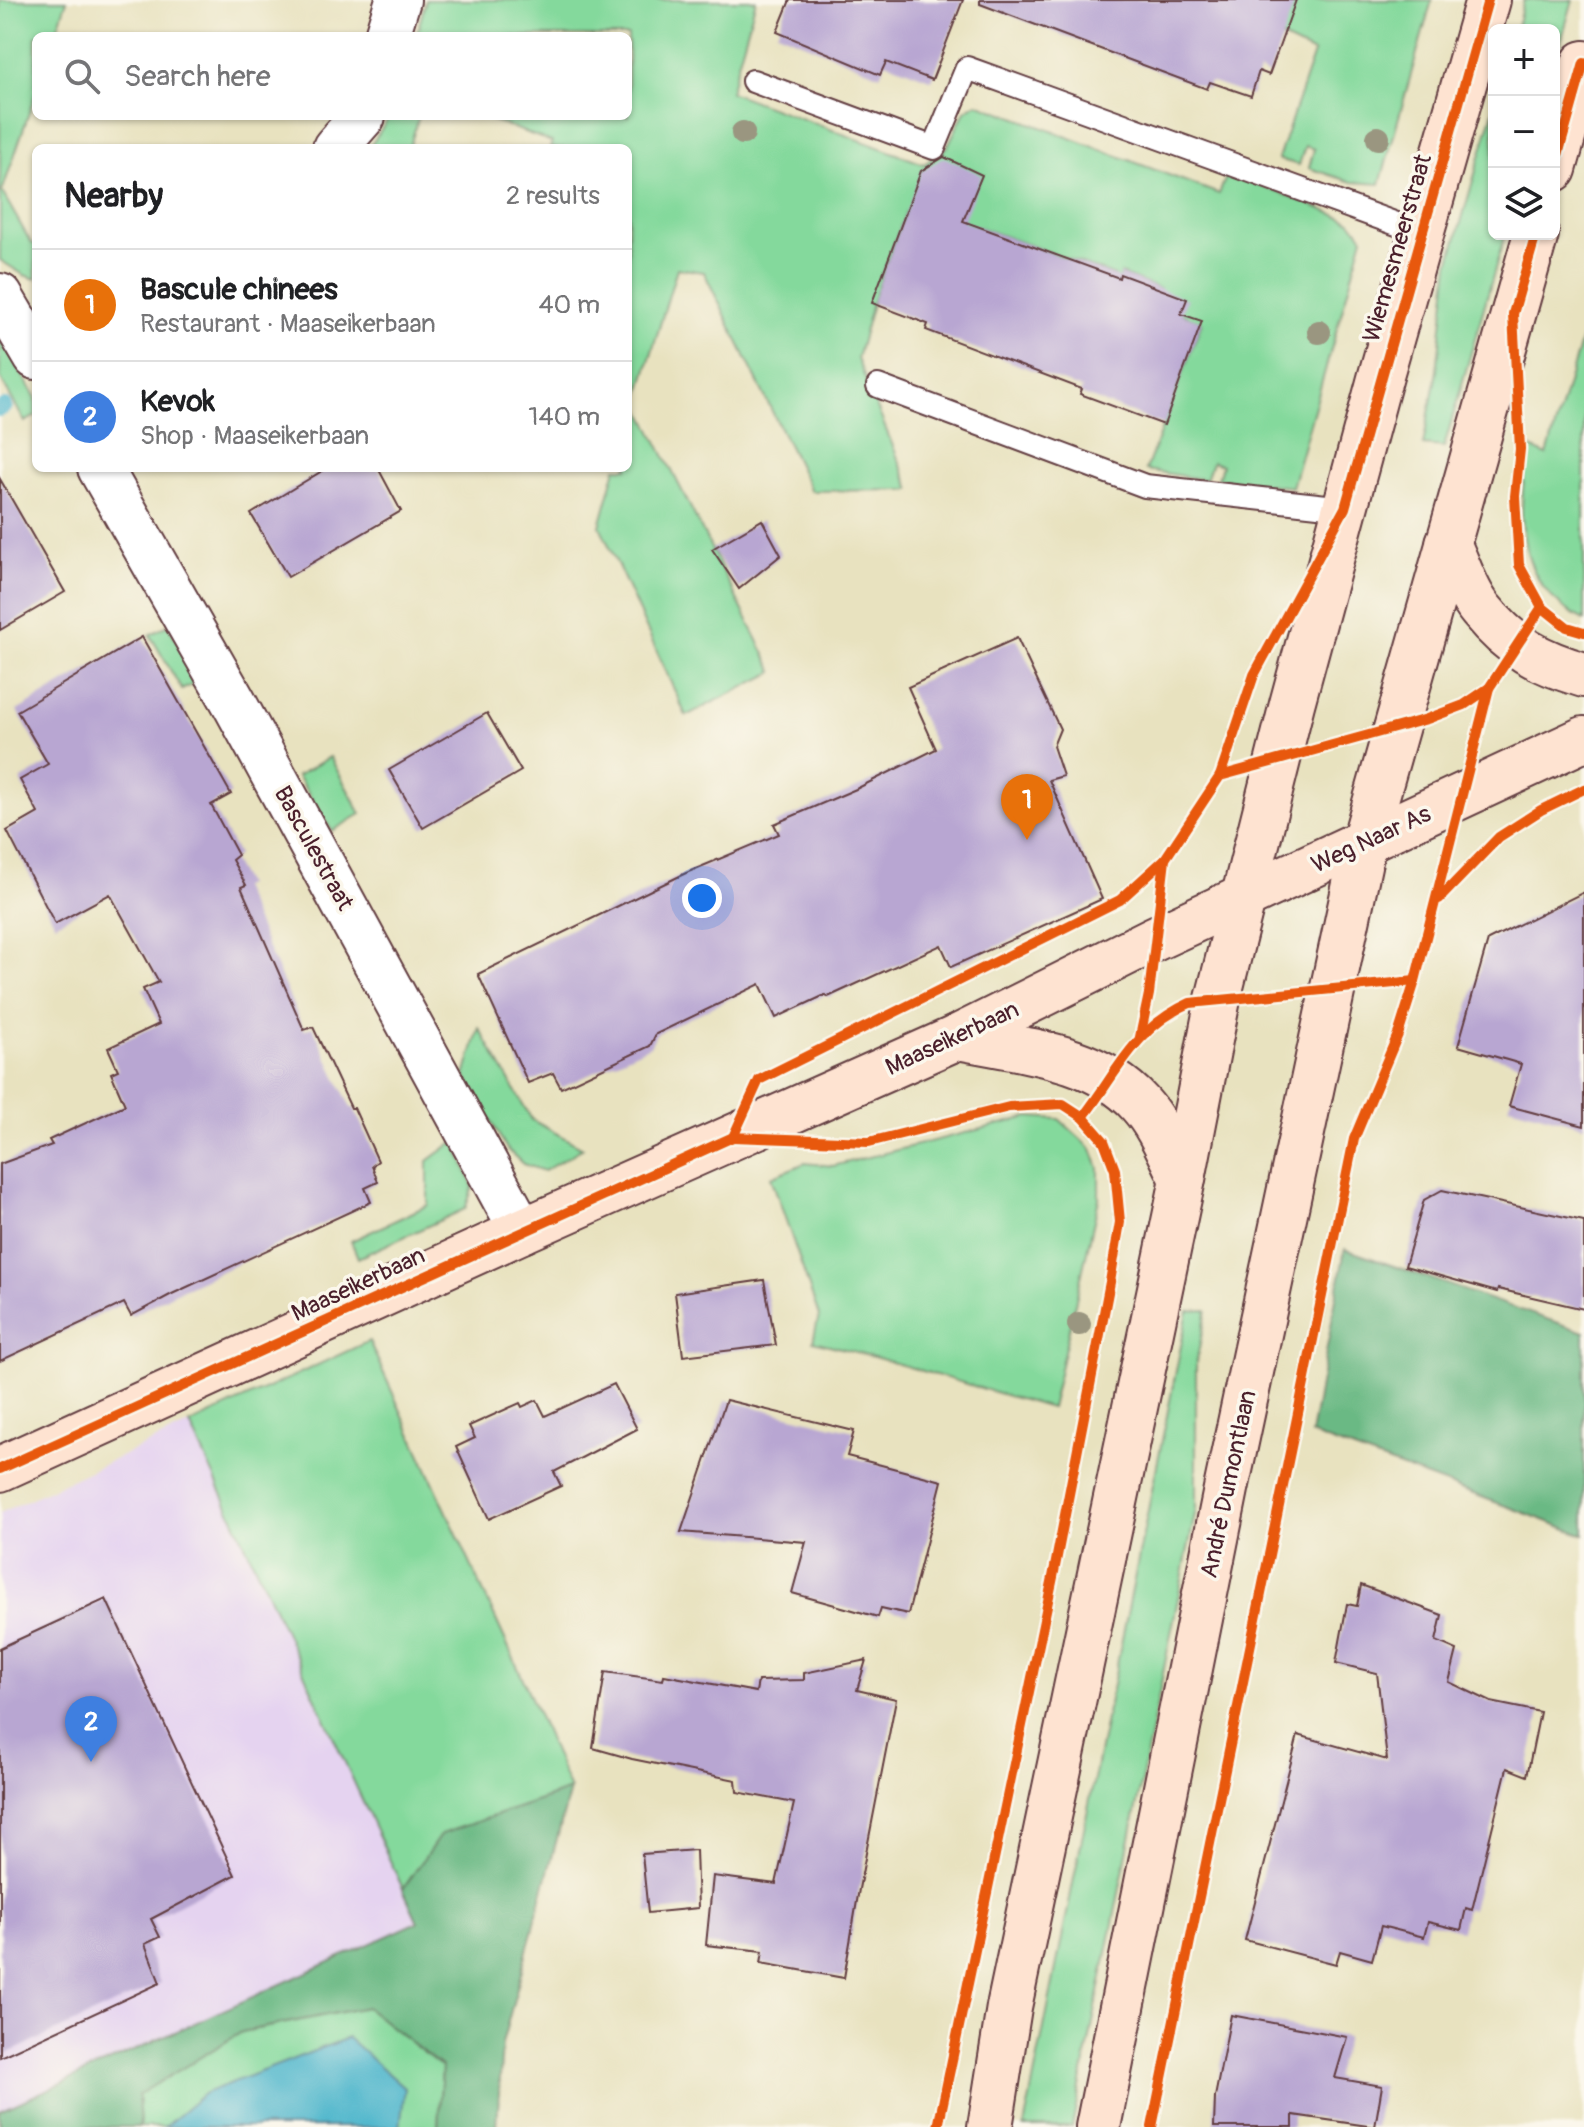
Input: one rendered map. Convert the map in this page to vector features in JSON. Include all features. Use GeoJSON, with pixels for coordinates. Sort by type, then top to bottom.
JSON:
{"type":"FeatureCollection","features":[{"type":"Feature","properties":{"kind":"main road","name":"Wiemesmeerstraat"},"geometry":{"type":"LineString","coordinates":[[1244,897],[1276,762],[1345,508],[1488,0]]}},
{"type":"Feature","properties":{"kind":"main road"},"geometry":{"type":"LineString","coordinates":[[1554,168],[1584,63]]}},
{"type":"Feature","properties":{"kind":"main road"},"geometry":{"type":"LineString","coordinates":[[1364,842],[1534,240]]}},
{"type":"Feature","properties":{"kind":"main road"},"geometry":{"type":"LineString","coordinates":[[1448,543],[1479,609],[1508,637],[1544,663],[1584,675]]}},
{"type":"Feature","properties":{"kind":"main road","name":"Weg Naar As"},"geometry":{"type":"LineString","coordinates":[[1244,897],[1584,739]]}},
{"type":"Feature","properties":{"kind":"main road","name":"André Dumontlaan"},"geometry":{"type":"LineString","coordinates":[[1098,2127],[1226,1489],[1364,842]]}},
{"type":"Feature","properties":{"kind":"main road"},"geometry":{"type":"LineString","coordinates":[[990,2127],[1009,2007],[1218,999],[1244,897]]}},
{"type":"Feature","properties":{"kind":"main road","name":"Maaseikerbaan"},"geometry":{"type":"LineString","coordinates":[[0,1469],[958,1037],[1244,897]]}},
{"type":"Feature","properties":{"kind":"main road"},"geometry":{"type":"LineString","coordinates":[[958,1037],[1085,1065],[1109,1080],[1140,1104],[1161,1135],[1183,1179]]}},
{"type":"Feature","properties":{"kind":"street"},"geometry":{"type":"LineString","coordinates":[[388,32],[398,0]]}},
{"type":"Feature","properties":{"kind":"street"},"geometry":{"type":"LineString","coordinates":[[338,144],[360,120]]}},
{"type":"Feature","properties":{"kind":"street"},"geometry":{"type":"LineString","coordinates":[[0,296],[32,344]]}},
{"type":"Feature","properties":{"kind":"street","name":"Basculestraat"},"geometry":{"type":"LineString","coordinates":[[102,472],[233,701],[522,1231]]}},
{"type":"Feature","properties":{"kind":"lane"},"geometry":{"type":"LineString","coordinates":[[753,81],[934,148],[967,68],[1424,234]]}},
{"type":"Feature","properties":{"kind":"lane"},"geometry":{"type":"LineString","coordinates":[[878,386],[1145,486],[1345,508]]}},
{"type":"Feature","properties":{"kind":"shaded area"},"geometry":{"type":"Polygon","coordinates":[[[190,1424],[215,1472],[418,1921],[0,2115],[0,1513],[190,1424]]]}},
{"type":"Feature","properties":{"kind":"green space"},"geometry":{"type":"Polygon","coordinates":[[[0,0],[67,0],[56,32],[32,32],[32,104],[2,192],[32,243],[32,278],[0,260],[0,0]]]}},
{"type":"Feature","properties":{"kind":"green space"},"geometry":{"type":"Polygon","coordinates":[[[426,0],[756,0],[730,92],[924,164],[947,147],[965,111],[977,103],[1219,194],[1227,175],[1351,221],[1363,237],[1292,487],[1218,479],[1222,465],[1212,462],[1206,480],[1146,470],[1202,322],[1155,304],[1160,289],[1121,274],[1115,288],[1115,276],[981,228],[906,212],[872,303],[857,359],[911,490],[811,491],[704,272],[677,268],[637,402],[774,672],[686,716],[600,526],[615,472],[632,472],[632,144],[551,144],[491,120],[632,120],[632,32],[417,32],[426,0]]]}},
{"type":"Feature","properties":{"kind":"green space"},"geometry":{"type":"Polygon","coordinates":[[[1278,0],[1432,0],[1380,184],[1352,182],[1309,168],[1314,149],[1305,146],[1299,165],[1278,159],[1314,53],[1282,38],[1278,0]]]}},
{"type":"Feature","properties":{"kind":"green space"},"geometry":{"type":"Polygon","coordinates":[[[1524,0],[1573,0],[1560,44],[1560,24],[1518,24],[1524,0]]]}},
{"type":"Feature","properties":{"kind":"green space"},"geometry":{"type":"Polygon","coordinates":[[[387,120],[418,120],[410,144],[372,144],[387,120]]]}},
{"type":"Feature","properties":{"kind":"green space"},"geometry":{"type":"Polygon","coordinates":[[[1488,129],[1488,240],[1503,240],[1444,447],[1423,445],[1437,371],[1449,264],[1488,129]]]}},
{"type":"Feature","properties":{"kind":"green space"},"geometry":{"type":"Polygon","coordinates":[[[1584,329],[1584,620],[1561,606],[1544,588],[1532,568],[1525,546],[1522,498],[1529,447],[1547,455],[1584,329]]]}},
{"type":"Feature","properties":{"kind":"green space"},"geometry":{"type":"Polygon","coordinates":[[[0,337],[32,391],[32,418],[25,422],[0,378],[0,337]]]}},
{"type":"Feature","properties":{"kind":"green space"},"geometry":{"type":"Polygon","coordinates":[[[168,625],[199,681],[182,690],[150,635],[168,625]]]}},
{"type":"Feature","properties":{"kind":"green space"},"geometry":{"type":"Polygon","coordinates":[[[330,757],[361,814],[332,831],[297,776],[330,757]]]}},
{"type":"Feature","properties":{"kind":"green space"},"geometry":{"type":"Polygon","coordinates":[[[479,1028],[532,1120],[583,1148],[544,1171],[523,1164],[507,1149],[465,1076],[479,1028]]]}},
{"type":"Feature","properties":{"kind":"green space"},"geometry":{"type":"Polygon","coordinates":[[[1029,1117],[1059,1119],[1092,1149],[1099,1168],[1099,1199],[1051,1408],[813,1341],[819,1316],[771,1177],[805,1163],[833,1166],[1029,1117]]]}},
{"type":"Feature","properties":{"kind":"green space"},"geometry":{"type":"Polygon","coordinates":[[[455,1141],[473,1187],[465,1209],[358,1258],[351,1241],[428,1205],[428,1161],[455,1141]]]}},
{"type":"Feature","properties":{"kind":"green space"},"geometry":{"type":"Polygon","coordinates":[[[1345,1249],[1584,1332],[1584,1535],[1311,1434],[1345,1249]]]}},
{"type":"Feature","properties":{"kind":"green space"},"geometry":{"type":"Polygon","coordinates":[[[1207,1310],[1196,1363],[1196,1509],[1072,2127],[1024,2127],[1188,1311],[1207,1310]]]}},
{"type":"Feature","properties":{"kind":"green space"},"geometry":{"type":"Polygon","coordinates":[[[369,1341],[523,1679],[570,1790],[441,1834],[403,1889],[190,1424],[369,1341]]]}},
{"type":"Feature","properties":{"kind":"green space"},"geometry":{"type":"Polygon","coordinates":[[[570,1790],[502,2044],[497,2127],[438,2127],[442,2067],[366,2007],[242,2032],[138,2095],[140,2127],[0,2127],[0,2111],[418,1922],[403,1889],[441,1834],[570,1790]]]}},
{"type":"Feature","properties":{"kind":"green space"},"geometry":{"type":"Polygon","coordinates":[[[366,2007],[442,2067],[438,2127],[140,2127],[138,2095],[242,2032],[366,2007]]]}},
{"type":"Feature","properties":{"kind":"water"},"geometry":{"type":"Polygon","coordinates":[[[348,2038],[405,2088],[400,2127],[164,2127],[205,2093],[348,2038]]]}},
{"type":"Feature","properties":{"kind":"building"},"geometry":{"type":"Polygon","coordinates":[[[790,0],[963,0],[932,80],[886,62],[880,75],[777,32],[790,0]]]}},
{"type":"Feature","properties":{"kind":"building"},"geometry":{"type":"Polygon","coordinates":[[[980,0],[1296,0],[1269,75],[1259,71],[1251,96],[1210,82],[1207,89],[980,4],[980,0]]]}},
{"type":"Feature","properties":{"kind":"building"},"geometry":{"type":"Polygon","coordinates":[[[944,157],[982,175],[963,221],[1119,278],[1120,274],[1187,299],[1181,314],[1202,321],[1164,425],[1080,394],[1082,389],[926,330],[928,324],[872,303],[921,171],[944,157]]]}},
{"type":"Feature","properties":{"kind":"building"},"geometry":{"type":"Polygon","coordinates":[[[320,472],[380,472],[401,511],[288,577],[251,514],[320,472]]]}},
{"type":"Feature","properties":{"kind":"building"},"geometry":{"type":"Polygon","coordinates":[[[0,479],[65,592],[0,630],[0,479]]]}},
{"type":"Feature","properties":{"kind":"building"},"geometry":{"type":"Polygon","coordinates":[[[762,520],[781,555],[739,589],[712,549],[762,520]]]}},
{"type":"Feature","properties":{"kind":"building"},"geometry":{"type":"Polygon","coordinates":[[[142,637],[231,794],[211,805],[238,855],[232,860],[246,885],[241,887],[304,1030],[313,1027],[351,1108],[354,1108],[378,1161],[372,1166],[378,1182],[365,1188],[371,1202],[131,1316],[124,1303],[0,1361],[0,1164],[52,1145],[49,1140],[125,1105],[111,1073],[118,1070],[108,1048],[159,1024],[143,989],[159,982],[110,894],[55,924],[7,831],[38,813],[20,780],[48,764],[17,711],[142,637]]]}},
{"type":"Feature","properties":{"kind":"building"},"geometry":{"type":"Polygon","coordinates":[[[1017,638],[1060,729],[1053,746],[1063,776],[1049,780],[1102,899],[951,967],[941,945],[776,1018],[760,984],[656,1034],[650,1046],[561,1088],[553,1073],[528,1083],[478,974],[686,873],[779,834],[774,824],[856,789],[936,749],[908,687],[1017,638]]]}},
{"type":"Feature","properties":{"kind":"building"},"geometry":{"type":"Polygon","coordinates":[[[487,713],[521,771],[423,828],[389,770],[487,713]]]}},
{"type":"Feature","properties":{"kind":"building"},"geometry":{"type":"Polygon","coordinates":[[[1584,892],[1584,1126],[1509,1106],[1521,1064],[1458,1046],[1488,940],[1584,892]]]}},
{"type":"Feature","properties":{"kind":"building"},"geometry":{"type":"Polygon","coordinates":[[[1442,1190],[1584,1221],[1584,1309],[1498,1289],[1497,1292],[1405,1266],[1424,1200],[1442,1190]]]}},
{"type":"Feature","properties":{"kind":"building"},"geometry":{"type":"Polygon","coordinates":[[[764,1280],[776,1345],[683,1356],[675,1293],[764,1280]]]}},
{"type":"Feature","properties":{"kind":"building"},"geometry":{"type":"Polygon","coordinates":[[[614,1384],[637,1429],[554,1472],[561,1486],[489,1519],[456,1447],[475,1438],[469,1426],[520,1403],[522,1407],[537,1400],[545,1416],[614,1384]]]}},
{"type":"Feature","properties":{"kind":"building"},"geometry":{"type":"Polygon","coordinates":[[[726,1400],[854,1431],[847,1456],[942,1481],[908,1614],[881,1608],[878,1617],[792,1593],[806,1542],[681,1532],[726,1400]]]}},
{"type":"Feature","properties":{"kind":"building"},"geometry":{"type":"Polygon","coordinates":[[[1361,1585],[1442,1615],[1436,1641],[1457,1650],[1449,1682],[1491,1702],[1540,1712],[1527,1776],[1507,1768],[1472,1910],[1466,1908],[1461,1930],[1428,1922],[1424,1937],[1381,1926],[1372,1960],[1340,1951],[1336,1964],[1245,1940],[1298,1735],[1387,1760],[1377,1673],[1336,1663],[1347,1604],[1357,1606],[1361,1585]]]}},
{"type":"Feature","properties":{"kind":"building"},"geometry":{"type":"Polygon","coordinates":[[[106,1599],[235,1875],[151,1919],[160,1937],[145,1944],[160,1983],[0,2057],[0,1648],[106,1599]]]}},
{"type":"Feature","properties":{"kind":"building"},"geometry":{"type":"Polygon","coordinates":[[[866,1660],[857,1690],[896,1699],[844,1978],[761,1963],[763,1951],[706,1945],[713,1876],[776,1884],[794,1803],[737,1792],[736,1780],[593,1748],[605,1672],[663,1680],[664,1675],[756,1692],[758,1681],[804,1680],[804,1673],[866,1660]]]}},
{"type":"Feature","properties":{"kind":"building"},"geometry":{"type":"Polygon","coordinates":[[[696,1850],[698,1908],[648,1913],[642,1854],[696,1850]]]}},
{"type":"Feature","properties":{"kind":"building"},"geometry":{"type":"Polygon","coordinates":[[[1231,2015],[1347,2037],[1335,2078],[1382,2086],[1375,2127],[1293,2115],[1293,2127],[1214,2127],[1215,2097],[1231,2015]]]}},
{"type":"Feature","properties":{"kind":"waterway"},"geometry":{"type":"LineString","coordinates":[[0,409],[5,406]]}},
{"type":"Feature","properties":{"kind":"cycle path"},"geometry":{"type":"LineString","coordinates":[[1220,776],[1254,675],[1345,508],[1488,0]]}},
{"type":"Feature","properties":{"kind":"cycle path"},"geometry":{"type":"LineString","coordinates":[[1554,168],[1584,63]]}},
{"type":"Feature","properties":{"kind":"cycle path"},"geometry":{"type":"LineString","coordinates":[[1534,240],[1513,314],[1520,449],[1515,496],[1519,565],[1542,607],[1567,627],[1584,632]]}},
{"type":"Feature","properties":{"kind":"cycle path"},"geometry":{"type":"LineString","coordinates":[[1152,2127],[1354,1139],[1399,1032],[1415,981],[1489,688],[1542,607]]}},
{"type":"Feature","properties":{"kind":"cycle path"},"geometry":{"type":"LineString","coordinates":[[938,2127],[1053,1577],[1110,1282],[1120,1222],[1115,1170],[1104,1141],[1083,1117],[1063,1104],[1009,1107],[869,1142],[733,1137],[759,1080],[1120,900],[1165,859],[1220,776],[1427,719],[1464,705],[1489,688]]}},
{"type":"Feature","properties":{"kind":"cycle path"},"geometry":{"type":"LineString","coordinates":[[1439,899],[1499,837],[1541,810],[1584,789]]}},
{"type":"Feature","properties":{"kind":"cycle path"},"geometry":{"type":"LineString","coordinates":[[1140,1037],[1149,994],[1165,859]]}},
{"type":"Feature","properties":{"kind":"cycle path"},"geometry":{"type":"LineString","coordinates":[[1083,1117],[1141,1038],[1171,1013],[1190,1003],[1415,981]]}},
{"type":"Feature","properties":{"kind":"cycle path"},"geometry":{"type":"LineString","coordinates":[[0,1469],[733,1137]]}},
{"type":"Feature","properties":{"kind":"place","name":"Bascule chinees"},"geometry":{"type":"Point","coordinates":[1027,840]}},
{"type":"Feature","properties":{"kind":"place","name":"Kevok"},"geometry":{"type":"Point","coordinates":[91,1762]}}]}
